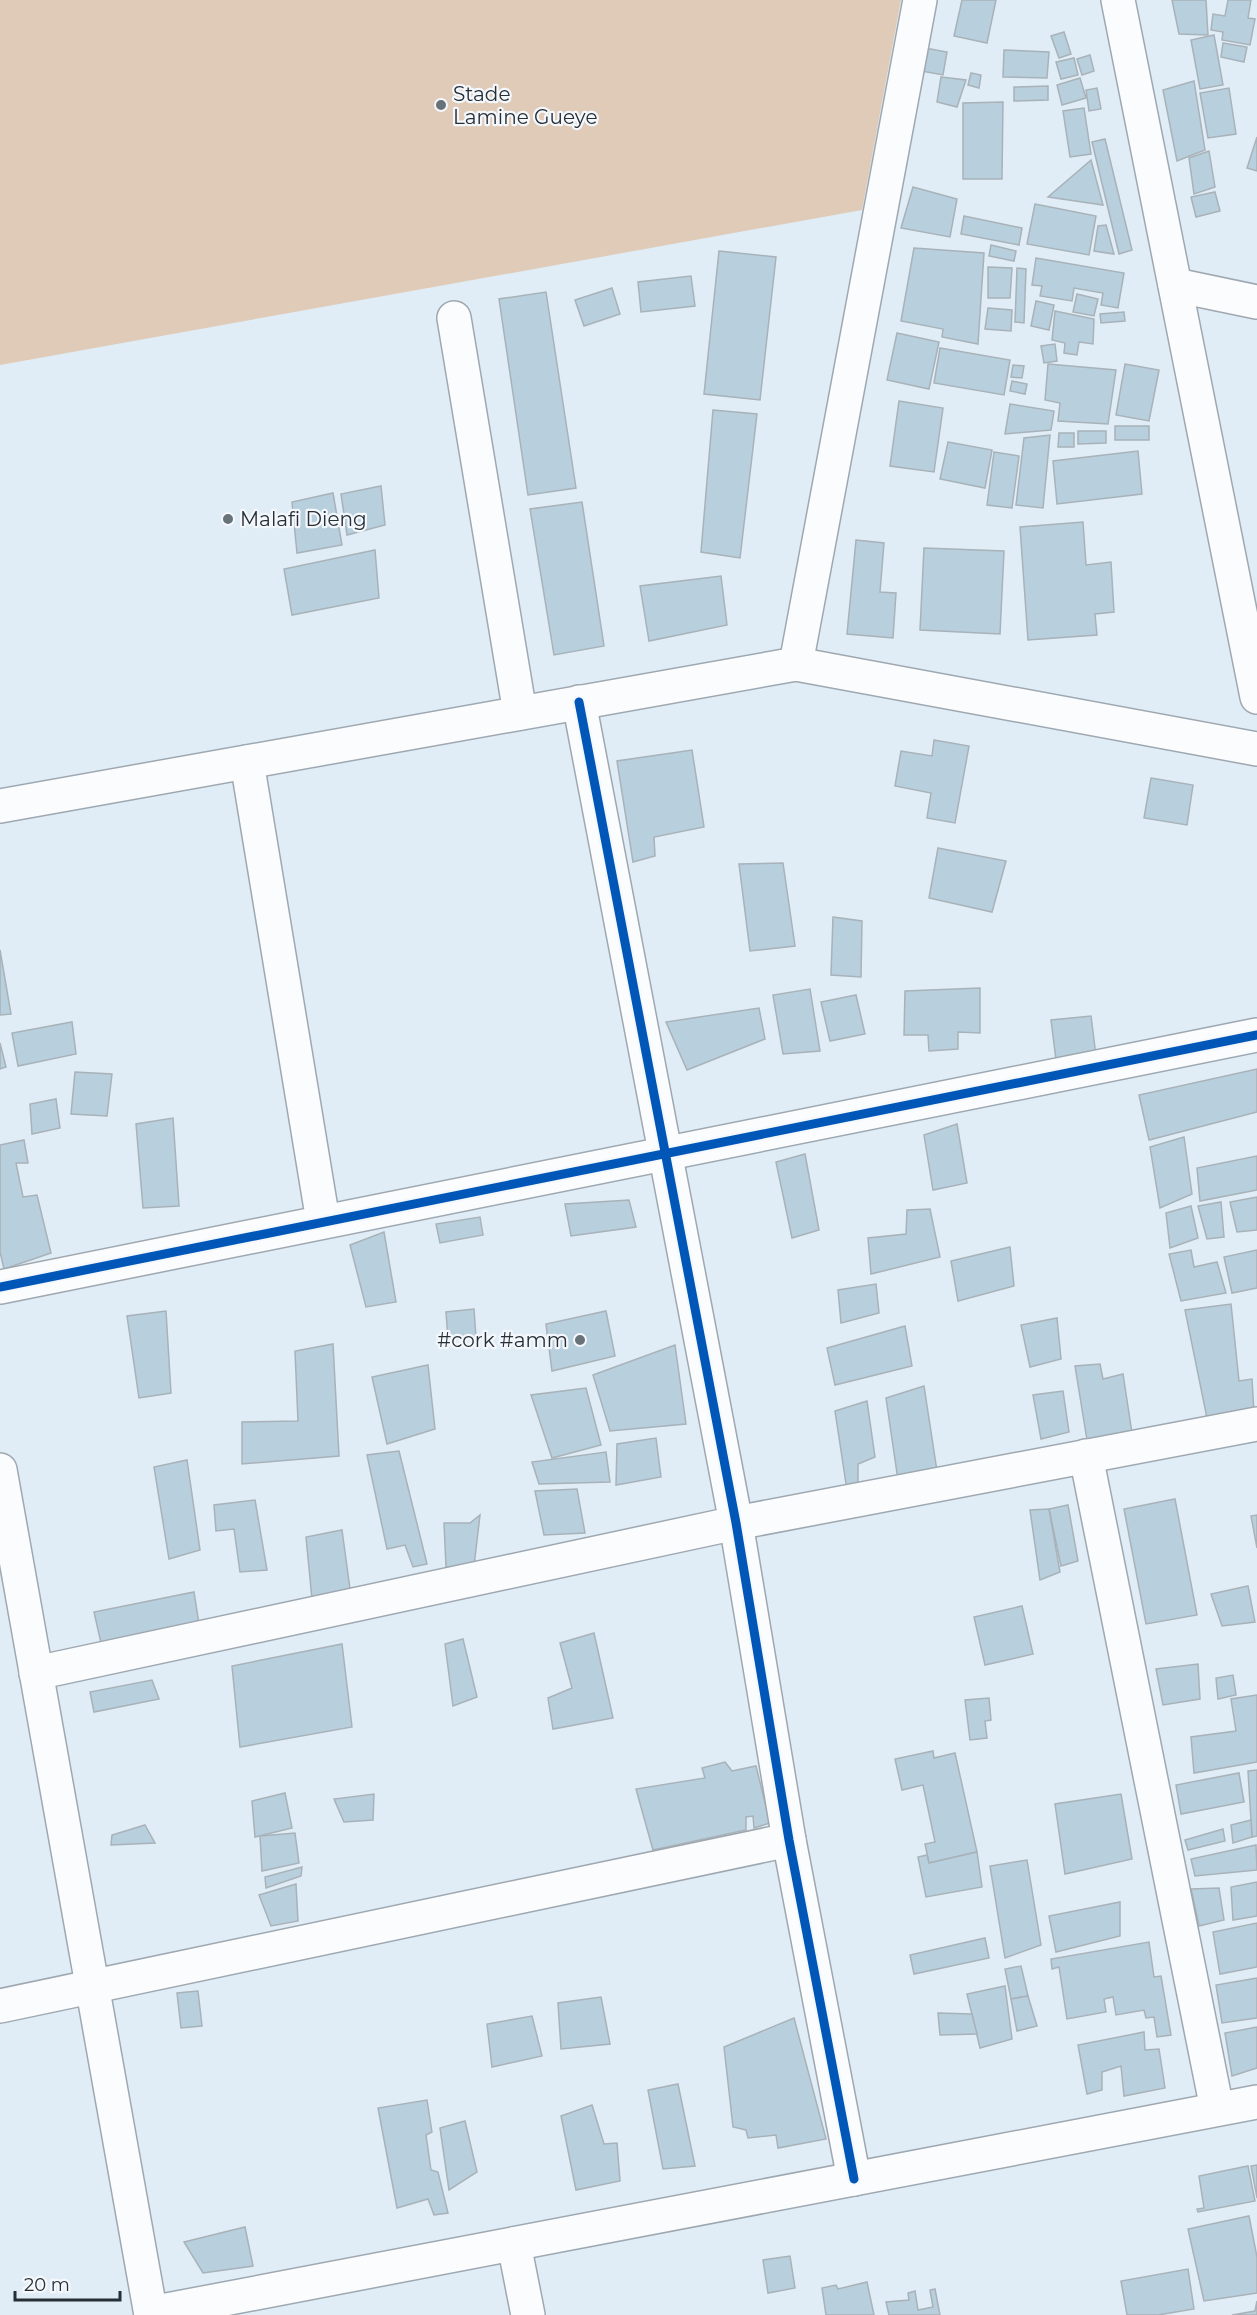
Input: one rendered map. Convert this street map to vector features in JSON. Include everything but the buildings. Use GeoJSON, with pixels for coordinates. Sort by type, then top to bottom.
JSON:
{"type":"FeatureCollection","features":[{"type":"Feature","properties":{"kind":"street"},"geometry":{"type":"LineString","coordinates":[[796,664],[920,0]]}},
{"type":"Feature","properties":{"kind":"street"},"geometry":{"type":"LineString","coordinates":[[1118,0],[1257,697]]}},
{"type":"Feature","properties":{"kind":"street"},"geometry":{"type":"LineString","coordinates":[[1175,285],[1257,302]]}},
{"type":"Feature","properties":{"kind":"street"},"geometry":{"type":"LineString","coordinates":[[454,318],[520,713]]}},
{"type":"Feature","properties":{"kind":"street"},"geometry":{"type":"LineString","coordinates":[[0,806],[796,664],[1257,749]]}},
{"type":"Feature","properties":{"kind":"street"},"geometry":{"type":"LineString","coordinates":[[579,702],[663,1152],[736,1523],[789,1840],[854,2179]]}},
{"type":"Feature","properties":{"kind":"street"},"geometry":{"type":"LineString","coordinates":[[247,762],[323,1221]]}},
{"type":"Feature","properties":{"kind":"street"},"geometry":{"type":"LineString","coordinates":[[0,1287],[663,1152],[1257,1035]]}},
{"type":"Feature","properties":{"kind":"street"},"geometry":{"type":"LineString","coordinates":[[36,1673],[736,1523],[1257,1424]]}},
{"type":"Feature","properties":{"kind":"street"},"geometry":{"type":"LineString","coordinates":[[1086,1456],[1217,2109]]}},
{"type":"Feature","properties":{"kind":"street"},"geometry":{"type":"LineString","coordinates":[[0,1470],[151,2314],[1257,2102]]}},
{"type":"Feature","properties":{"kind":"street"},"geometry":{"type":"LineString","coordinates":[[0,2006],[789,1840]]}},
{"type":"Feature","properties":{"kind":"street"},"geometry":{"type":"LineString","coordinates":[[514,2244],[528,2315]]}},
{"type":"Feature","properties":{"kind":"shaded area","name":"Stade Lamine Gueye"},"geometry":{"type":"Polygon","coordinates":[[[0,0],[901,0],[862,210],[0,365],[0,0]]]}},
{"type":"Feature","properties":{"kind":"cycle path"},"geometry":{"type":"LineString","coordinates":[[579,702],[736,1523],[789,1840],[854,2179]]}},
{"type":"Feature","properties":{"kind":"cycle path"},"geometry":{"type":"LineString","coordinates":[[0,1287],[1257,1035]]}},
{"type":"Feature","properties":{"kind":"place","name":"Stade Lamine Gueye"},"geometry":{"type":"Point","coordinates":[441,105]}},
{"type":"Feature","properties":{"kind":"place","name":"Malafi Dieng"},"geometry":{"type":"Point","coordinates":[228,519]}},
{"type":"Feature","properties":{"kind":"place","name":"#cork #amm"},"geometry":{"type":"Point","coordinates":[580,1340]}}]}
